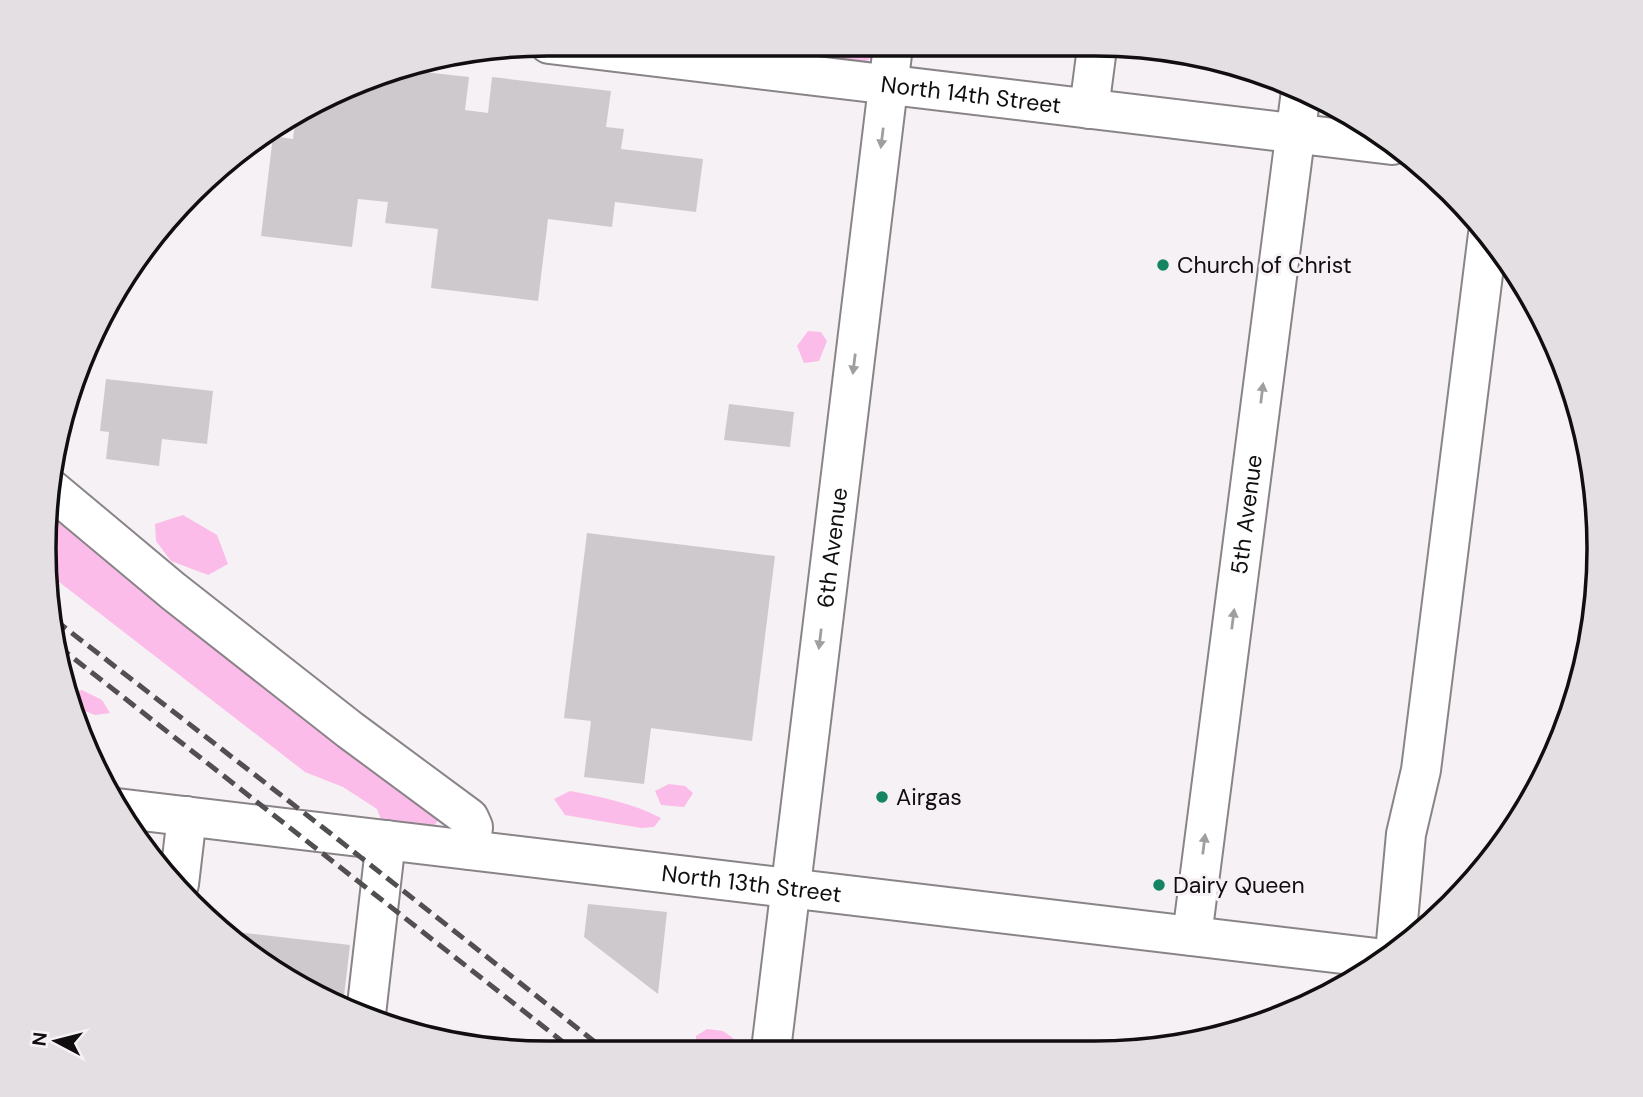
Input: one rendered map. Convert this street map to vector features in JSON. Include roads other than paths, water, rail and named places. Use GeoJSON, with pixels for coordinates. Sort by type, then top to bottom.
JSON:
{"type":"FeatureCollection","features":[{"type":"Feature","properties":{"kind":"street","name":"North 14th Street"},"geometry":{"type":"LineString","coordinates":[[648,56],[1373,143]]}},
{"type":"Feature","properties":{"kind":"street","name":"6th Avenue"},"geometry":{"type":"LineString","coordinates":[[772,1041],[892,56]]}},
{"type":"Feature","properties":{"kind":"street"},"geometry":{"type":"LineString","coordinates":[[1089,109],[1096,56]]}},
{"type":"Feature","properties":{"kind":"street","name":"5th Avenue"},"geometry":{"type":"LineString","coordinates":[[1192,936],[1300,101]]}},
{"type":"Feature","properties":{"kind":"street"},"geometry":{"type":"LineString","coordinates":[[1396,937],[1406,834],[1421,770],[1486,250]]}},
{"type":"Feature","properties":{"kind":"street"},"geometry":{"type":"LineString","coordinates":[[59,496],[173,591],[340,722],[470,818],[473,827],[470,850]]}},
{"type":"Feature","properties":{"kind":"street","name":"North 13th Street"},"geometry":{"type":"LineString","coordinates":[[131,810],[1369,957]]}},
{"type":"Feature","properties":{"kind":"street"},"geometry":{"type":"LineString","coordinates":[[180,875],[187,816]]}},
{"type":"Feature","properties":{"kind":"street"},"geometry":{"type":"LineString","coordinates":[[367,1007],[386,840]]}},
{"type":"Feature","properties":{"kind":"railway"},"geometry":{"type":"LineString","coordinates":[[62,625],[594,1041]]}},
{"type":"Feature","properties":{"kind":"railway"},"geometry":{"type":"LineString","coordinates":[[67,653],[562,1041]]}},
{"type":"Feature","properties":{"kind":"place","name":"Church of Christ"},"geometry":{"type":"Point","coordinates":[1163,265]}},
{"type":"Feature","properties":{"kind":"place","name":"Airgas"},"geometry":{"type":"Point","coordinates":[882,797]}},
{"type":"Feature","properties":{"kind":"place","name":"Dairy Queen"},"geometry":{"type":"Point","coordinates":[1159,885]}}]}
